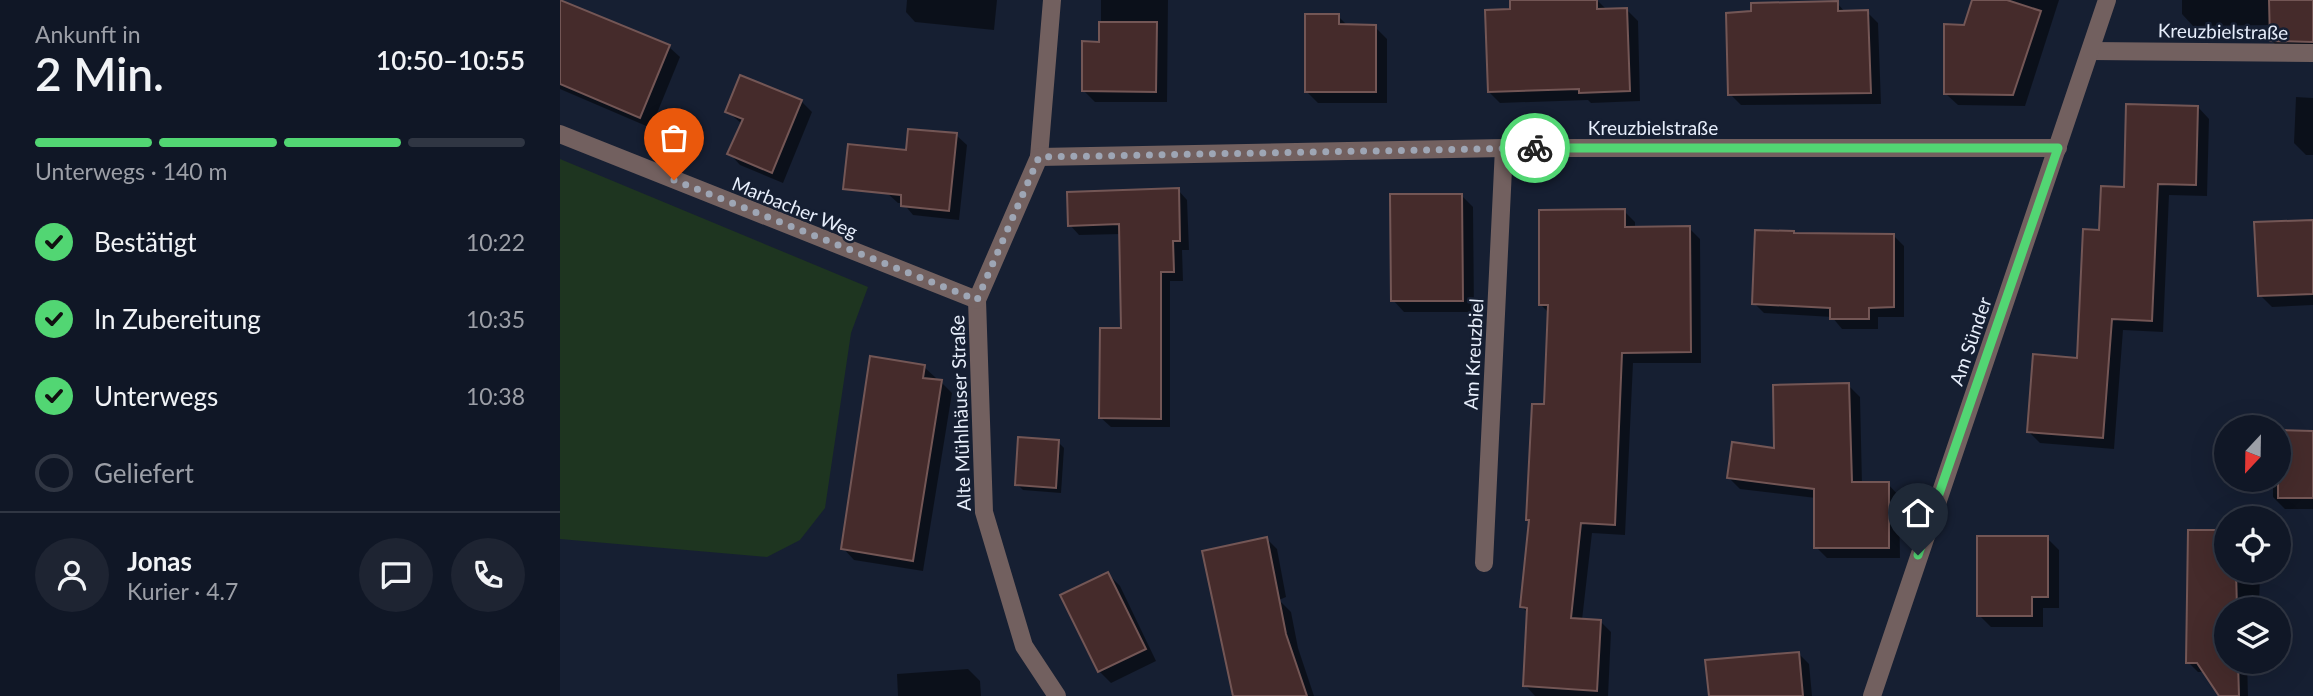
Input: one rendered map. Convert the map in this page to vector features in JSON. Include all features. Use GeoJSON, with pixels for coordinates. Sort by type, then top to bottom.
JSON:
{"type":"FeatureCollection","features":[{"type":"Feature","properties":{"kind":"street","name":"Alte Mühlhäuser Straße"},"geometry":{"type":"LineString","coordinates":[[1052,0],[1039,157],[977,300],[984,512],[1024,646],[1057,696]]}},
{"type":"Feature","properties":{"kind":"street","name":"Am Sünder"},"geometry":{"type":"LineString","coordinates":[[1872,696],[2106,0]]}},
{"type":"Feature","properties":{"kind":"street","name":"Kreuzbielstraße"},"geometry":{"type":"LineString","coordinates":[[2091,51],[2313,53]]}},
{"type":"Feature","properties":{"kind":"street","name":"Marbacher Weg"},"geometry":{"type":"LineString","coordinates":[[560,134],[977,300]]}},
{"type":"Feature","properties":{"kind":"street","name":"Kreuzbielstraße"},"geometry":{"type":"LineString","coordinates":[[1039,157],[1504,148],[2058,148]]}},
{"type":"Feature","properties":{"kind":"street","name":"Am Kreuzbiel"},"geometry":{"type":"LineString","coordinates":[[1484,564],[1504,148]]}},
{"type":"Feature","properties":{"kind":"green space"},"geometry":{"type":"Polygon","coordinates":[[[560,159],[868,287],[851,333],[825,508],[800,540],[767,557],[560,539],[560,159]]]}},
{"type":"Feature","properties":{"kind":"building"},"geometry":{"type":"Polygon","coordinates":[[[560,0],[670,45],[640,118],[560,84],[560,0]]]}},
{"type":"Feature","properties":{"kind":"building"},"geometry":{"type":"Polygon","coordinates":[[[1510,0],[1597,0],[1597,9],[1627,8],[1630,91],[1579,93],[1579,89],[1488,92],[1485,10],[1510,9],[1510,0]]]}},
{"type":"Feature","properties":{"kind":"building"},"geometry":{"type":"Polygon","coordinates":[[[1972,0],[2007,0],[2041,11],[2013,95],[1944,94],[1944,24],[1964,25],[1972,0]]]}},
{"type":"Feature","properties":{"kind":"building"},"geometry":{"type":"Polygon","coordinates":[[[2269,0],[2313,0],[2313,42],[2270,41],[2269,0]]]}},
{"type":"Feature","properties":{"kind":"building"},"geometry":{"type":"Polygon","coordinates":[[[1838,1],[1838,11],[1868,10],[1871,93],[1728,95],[1726,13],[1751,11],[1751,3],[1838,1]]]}},
{"type":"Feature","properties":{"kind":"building"},"geometry":{"type":"Polygon","coordinates":[[[1305,14],[1339,14],[1339,24],[1376,25],[1376,92],[1305,92],[1305,14]]]}},
{"type":"Feature","properties":{"kind":"building"},"geometry":{"type":"Polygon","coordinates":[[[1099,22],[1157,22],[1156,92],[1082,91],[1082,41],[1099,42],[1099,22]]]}},
{"type":"Feature","properties":{"kind":"building"},"geometry":{"type":"Polygon","coordinates":[[[740,75],[802,100],[772,173],[727,154],[743,119],[725,112],[740,75]]]}},
{"type":"Feature","properties":{"kind":"building"},"geometry":{"type":"Polygon","coordinates":[[[2126,104],[2198,106],[2196,185],[2158,184],[2152,321],[2112,319],[2103,438],[2027,432],[2033,354],[2077,358],[2083,229],[2099,230],[2101,186],[2124,187],[2126,104]]]}},
{"type":"Feature","properties":{"kind":"building"},"geometry":{"type":"Polygon","coordinates":[[[908,129],[957,133],[949,211],[901,206],[901,195],[843,189],[848,144],[906,150],[908,129]]]}},
{"type":"Feature","properties":{"kind":"building"},"geometry":{"type":"Polygon","coordinates":[[[1179,188],[1180,241],[1173,241],[1174,272],[1161,272],[1161,419],[1099,418],[1100,328],[1121,328],[1119,224],[1068,226],[1067,192],[1179,188]]]}},
{"type":"Feature","properties":{"kind":"building"},"geometry":{"type":"Polygon","coordinates":[[[1390,194],[1462,194],[1463,301],[1391,301],[1390,194]]]}},
{"type":"Feature","properties":{"kind":"building"},"geometry":{"type":"Polygon","coordinates":[[[1625,209],[1625,227],[1690,226],[1691,352],[1622,353],[1615,525],[1581,523],[1571,618],[1601,620],[1597,691],[1523,686],[1527,608],[1520,607],[1529,520],[1526,520],[1532,404],[1544,404],[1548,305],[1539,305],[1539,210],[1625,209]]]}},
{"type":"Feature","properties":{"kind":"building"},"geometry":{"type":"Polygon","coordinates":[[[2313,220],[2313,294],[2258,296],[2254,222],[2313,220]]]}},
{"type":"Feature","properties":{"kind":"building"},"geometry":{"type":"Polygon","coordinates":[[[1755,230],[1894,234],[1894,307],[1869,308],[1869,319],[1830,319],[1830,308],[1752,304],[1755,230]]]}},
{"type":"Feature","properties":{"kind":"building"},"geometry":{"type":"Polygon","coordinates":[[[870,356],[925,365],[923,378],[942,380],[913,561],[841,549],[870,356]]]}},
{"type":"Feature","properties":{"kind":"building"},"geometry":{"type":"Polygon","coordinates":[[[1849,383],[1852,482],[1889,482],[1889,548],[1814,548],[1814,489],[1727,478],[1732,442],[1774,448],[1773,385],[1849,383]]]}},
{"type":"Feature","properties":{"kind":"building"},"geometry":{"type":"Polygon","coordinates":[[[2291,430],[2313,431],[2313,498],[2278,498],[2278,492],[2291,492],[2291,430]]]}},
{"type":"Feature","properties":{"kind":"building"},"geometry":{"type":"Polygon","coordinates":[[[1018,437],[1059,440],[1056,488],[1015,485],[1018,437]]]}},
{"type":"Feature","properties":{"kind":"building"},"geometry":{"type":"Polygon","coordinates":[[[2188,530],[2214,530],[2214,583],[2236,583],[2237,597],[2214,597],[2214,674],[2238,674],[2239,696],[2219,696],[2197,663],[2186,663],[2188,530]]]}},
{"type":"Feature","properties":{"kind":"building"},"geometry":{"type":"Polygon","coordinates":[[[1977,536],[2048,536],[2048,597],[2032,597],[2032,616],[1977,616],[1977,536]]]}},
{"type":"Feature","properties":{"kind":"building"},"geometry":{"type":"Polygon","coordinates":[[[1267,537],[1286,634],[1307,696],[1233,696],[1202,551],[1267,537]]]}},
{"type":"Feature","properties":{"kind":"building"},"geometry":{"type":"Polygon","coordinates":[[[1108,572],[1146,649],[1098,672],[1060,595],[1108,572]]]}},
{"type":"Feature","properties":{"kind":"building"},"geometry":{"type":"Polygon","coordinates":[[[1799,652],[1803,696],[1709,696],[1705,660],[1799,652]]]}},
{"type":"Feature","properties":{"kind":"way so far"},"geometry":{"type":"LineString","coordinates":[[674,180],[977,300],[1039,157],[1535,148]]}},
{"type":"Feature","properties":{"kind":"route"},"geometry":{"type":"LineString","coordinates":[[1535,148],[2058,148],[1918,555]]}}]}
